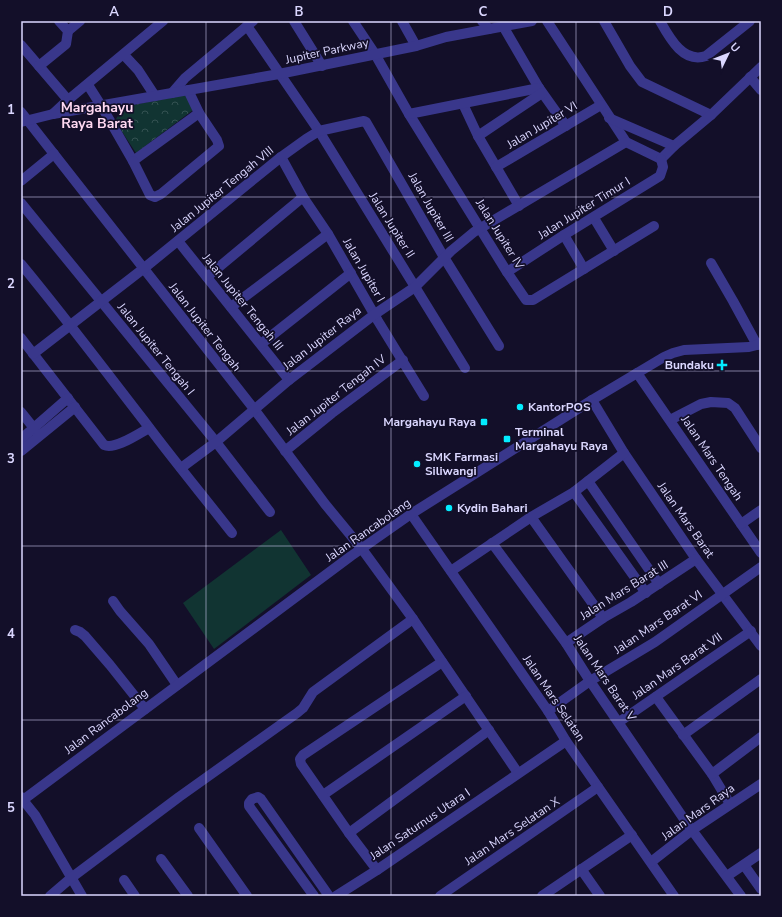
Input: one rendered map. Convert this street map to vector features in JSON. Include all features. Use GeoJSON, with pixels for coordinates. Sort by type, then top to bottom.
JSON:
{"type":"FeatureCollection","features":[{"type":"Feature","properties":{"kind":"street"},"geometry":{"type":"LineString","coordinates":[[59,21],[68,31]]}},
{"type":"Feature","properties":{"kind":"street"},"geometry":{"type":"LineString","coordinates":[[39,66],[66,44],[68,31],[80,21]]}},
{"type":"Feature","properties":{"kind":"street"},"geometry":{"type":"LineString","coordinates":[[53,114],[163,21]]}},
{"type":"Feature","properties":{"kind":"street"},"geometry":{"type":"LineString","coordinates":[[294,21],[322,66]]}},
{"type":"Feature","properties":{"kind":"street","name":"Jalan Jupiter IV"},"geometry":{"type":"LineString","coordinates":[[353,21],[375,54],[409,114],[526,300],[533,300],[654,226]]}},
{"type":"Feature","properties":{"kind":"street"},"geometry":{"type":"LineString","coordinates":[[402,21],[416,46]]}},
{"type":"Feature","properties":{"kind":"street","name":"Jupiter Parkway"},"geometry":{"type":"LineString","coordinates":[[25,121],[53,114],[106,106],[322,66],[416,46],[486,25],[503,26],[532,21]]}},
{"type":"Feature","properties":{"kind":"street"},"geometry":{"type":"LineString","coordinates":[[547,21],[626,142],[661,159],[711,115],[761,67]]}},
{"type":"Feature","properties":{"kind":"street"},"geometry":{"type":"LineString","coordinates":[[604,21],[630,66],[642,82],[711,115]]}},
{"type":"Feature","properties":{"kind":"street"},"geometry":{"type":"LineString","coordinates":[[660,21],[672,42],[678,49],[694,58],[706,56],[750,21]]}},
{"type":"Feature","properties":{"kind":"street"},"geometry":{"type":"LineString","coordinates":[[172,93],[185,78],[250,24]]}},
{"type":"Feature","properties":{"kind":"street","name":"Jalan Jupiter II"},"geometry":{"type":"LineString","coordinates":[[250,24],[279,74],[318,131],[465,368]]}},
{"type":"Feature","properties":{"kind":"street"},"geometry":{"type":"LineString","coordinates":[[503,26],[540,90],[566,126]]}},
{"type":"Feature","properties":{"kind":"street"},"geometry":{"type":"LineString","coordinates":[[21,45],[25,58],[39,66],[68,100]]}},
{"type":"Feature","properties":{"kind":"street"},"geometry":{"type":"LineString","coordinates":[[124,55],[140,73],[155,96]]}},
{"type":"Feature","properties":{"kind":"street"},"geometry":{"type":"LineString","coordinates":[[750,77],[761,90]]}},
{"type":"Feature","properties":{"kind":"street"},"geometry":{"type":"LineString","coordinates":[[88,84],[106,106],[150,196],[155,197],[161,194],[218,146],[217,140],[188,90]]}},
{"type":"Feature","properties":{"kind":"street"},"geometry":{"type":"LineString","coordinates":[[409,114],[540,90]]}},
{"type":"Feature","properties":{"kind":"street"},"geometry":{"type":"LineString","coordinates":[[478,136],[540,90]]}},
{"type":"Feature","properties":{"kind":"street"},"geometry":{"type":"LineString","coordinates":[[462,104],[478,136],[520,206]]}},
{"type":"Feature","properties":{"kind":"street","name":"Jalan Jupiter VI"},"geometry":{"type":"LineString","coordinates":[[496,167],[601,105]]}},
{"type":"Feature","properties":{"kind":"street","name":"Jalan Jupiter Tengah"},"geometry":{"type":"LineString","coordinates":[[21,112],[25,121],[41,136],[143,269],[254,409],[316,493],[362,549],[413,619],[518,773]]}},
{"type":"Feature","properties":{"kind":"street"},"geometry":{"type":"LineString","coordinates":[[133,161],[200,113]]}},
{"type":"Feature","properties":{"kind":"street"},"geometry":{"type":"LineString","coordinates":[[610,118],[674,146]]}},
{"type":"Feature","properties":{"kind":"street","name":"Jalan Jupiter III"},"geometry":{"type":"LineString","coordinates":[[318,131],[364,121],[366,122],[445,259],[499,346]]}},
{"type":"Feature","properties":{"kind":"street","name":"Jalan Jupiter Tengah VIII"},"geometry":{"type":"LineString","coordinates":[[33,354],[143,269],[281,157],[318,131]]}},
{"type":"Feature","properties":{"kind":"street","name":"Jalan Jupiter Raya"},"geometry":{"type":"LineString","coordinates":[[181,468],[216,442],[288,380],[375,314],[416,287],[445,259],[455,255],[477,236],[481,229],[626,142]]}},
{"type":"Feature","properties":{"kind":"street"},"geometry":{"type":"LineString","coordinates":[[21,181],[52,152]]}},
{"type":"Feature","properties":{"kind":"street","name":"Jalan Jupiter I"},"geometry":{"type":"LineString","coordinates":[[281,157],[424,396]]}},
{"type":"Feature","properties":{"kind":"street","name":"Jalan Jupiter Timur I"},"geometry":{"type":"LineString","coordinates":[[507,272],[660,176],[663,167],[661,159]]}},
{"type":"Feature","properties":{"kind":"street"},"geometry":{"type":"LineString","coordinates":[[206,277],[304,197]]}},
{"type":"Feature","properties":{"kind":"street","name":"Jalan Jupiter Tengah I"},"geometry":{"type":"LineString","coordinates":[[21,204],[216,442],[270,512]]}},
{"type":"Feature","properties":{"kind":"street"},"geometry":{"type":"LineString","coordinates":[[594,218],[614,250]]}},
{"type":"Feature","properties":{"kind":"street"},"geometry":{"type":"LineString","coordinates":[[231,307],[328,234]]}},
{"type":"Feature","properties":{"kind":"street"},"geometry":{"type":"LineString","coordinates":[[564,235],[584,269]]}},
{"type":"Feature","properties":{"kind":"street","name":"Jalan Jupiter Tengah III"},"geometry":{"type":"LineString","coordinates":[[178,241],[288,380]]}},
{"type":"Feature","properties":{"kind":"street"},"geometry":{"type":"LineString","coordinates":[[711,263],[759,344]]}},
{"type":"Feature","properties":{"kind":"street"},"geometry":{"type":"LineString","coordinates":[[21,264],[71,325],[232,534]]}},
{"type":"Feature","properties":{"kind":"street"},"geometry":{"type":"LineString","coordinates":[[261,344],[351,273]]}},
{"type":"Feature","properties":{"kind":"street"},"geometry":{"type":"LineString","coordinates":[[21,338],[104,445],[108,447],[115,446],[149,428]]}},
{"type":"Feature","properties":{"kind":"street","name":"Jalan Rancabolang"},"geometry":{"type":"LineString","coordinates":[[22,798],[411,514],[639,376],[672,353],[684,350],[759,344]]}},
{"type":"Feature","properties":{"kind":"street","name":"Jalan Jupiter Tengah IV"},"geometry":{"type":"LineString","coordinates":[[285,451],[402,360]]}},
{"type":"Feature","properties":{"kind":"street","name":"Jalan Mars Tengah"},"geometry":{"type":"LineString","coordinates":[[639,376],[761,553]]}},
{"type":"Feature","properties":{"kind":"street"},"geometry":{"type":"LineString","coordinates":[[21,451],[36,432],[68,398]]}},
{"type":"Feature","properties":{"kind":"street"},"geometry":{"type":"LineString","coordinates":[[670,420],[701,404],[711,402],[728,403],[735,408],[761,448]]}},
{"type":"Feature","properties":{"kind":"street","name":"Jalan Mars Barat"},"geometry":{"type":"LineString","coordinates":[[594,403],[624,453],[696,559],[761,646]]}},
{"type":"Feature","properties":{"kind":"street"},"geometry":{"type":"LineString","coordinates":[[21,439],[36,432],[75,407]]}},
{"type":"Feature","properties":{"kind":"street"},"geometry":{"type":"LineString","coordinates":[[21,412],[36,432]]}},
{"type":"Feature","properties":{"kind":"street"},"geometry":{"type":"LineString","coordinates":[[451,571],[532,517],[574,492],[624,453]]}},
{"type":"Feature","properties":{"kind":"street"},"geometry":{"type":"LineString","coordinates":[[588,481],[659,584]]}},
{"type":"Feature","properties":{"kind":"street"},"geometry":{"type":"LineString","coordinates":[[574,492],[646,592]]}},
{"type":"Feature","properties":{"kind":"street"},"geometry":{"type":"LineString","coordinates":[[741,524],[761,510]]}},
{"type":"Feature","properties":{"kind":"street","name":"Jalan Mars Selatan"},"geometry":{"type":"LineString","coordinates":[[411,514],[674,896]]}},
{"type":"Feature","properties":{"kind":"street"},"geometry":{"type":"LineString","coordinates":[[532,517],[604,618]]}},
{"type":"Feature","properties":{"kind":"street","name":"Jalan Mars Barat V"},"geometry":{"type":"LineString","coordinates":[[492,543],[566,643],[590,681],[692,830],[742,896]]}},
{"type":"Feature","properties":{"kind":"street","name":"Jalan Mars Barat III"},"geometry":{"type":"LineString","coordinates":[[566,643],[696,559]]}},
{"type":"Feature","properties":{"kind":"street","name":"Jalan Mars Barat VI"},"geometry":{"type":"LineString","coordinates":[[548,711],[590,681],[655,642],[761,567]]}},
{"type":"Feature","properties":{"kind":"street"},"geometry":{"type":"LineString","coordinates":[[113,601],[149,644],[177,685]]}},
{"type":"Feature","properties":{"kind":"street"},"geometry":{"type":"LineString","coordinates":[[50,896],[71,878],[179,797],[297,713],[303,708],[313,692],[413,619]]}},
{"type":"Feature","properties":{"kind":"street"},"geometry":{"type":"LineString","coordinates":[[75,630],[80,632],[100,654],[145,709]]}},
{"type":"Feature","properties":{"kind":"street","name":"Jalan Mars Barat VII"},"geometry":{"type":"LineString","coordinates":[[619,722],[751,631]]}},
{"type":"Feature","properties":{"kind":"street"},"geometry":{"type":"LineString","coordinates":[[377,870],[301,764],[300,759],[303,755],[442,662]]}},
{"type":"Feature","properties":{"kind":"street"},"geometry":{"type":"LineString","coordinates":[[683,735],[761,679]]}},
{"type":"Feature","properties":{"kind":"street"},"geometry":{"type":"LineString","coordinates":[[323,795],[466,696]]}},
{"type":"Feature","properties":{"kind":"street"},"geometry":{"type":"LineString","coordinates":[[656,697],[712,774],[730,804]]}},
{"type":"Feature","properties":{"kind":"street"},"geometry":{"type":"LineString","coordinates":[[349,833],[489,730]]}},
{"type":"Feature","properties":{"kind":"street"},"geometry":{"type":"LineString","coordinates":[[712,774],[761,737]]}},
{"type":"Feature","properties":{"kind":"street","name":"Jalan Saturnus Utara I"},"geometry":{"type":"LineString","coordinates":[[336,896],[377,870],[566,740]]}},
{"type":"Feature","properties":{"kind":"street","name":"Jalan Mars Raya"},"geometry":{"type":"LineString","coordinates":[[651,862],[692,830],[761,784]]}},
{"type":"Feature","properties":{"kind":"street","name":"Jalan Mars Selatan X"},"geometry":{"type":"LineString","coordinates":[[440,896],[598,787]]}},
{"type":"Feature","properties":{"kind":"street"},"geometry":{"type":"LineString","coordinates":[[314,896],[249,806],[252,799],[258,797],[262,800],[329,896]]}},
{"type":"Feature","properties":{"kind":"street"},"geometry":{"type":"LineString","coordinates":[[22,798],[35,816],[82,896]]}},
{"type":"Feature","properties":{"kind":"street"},"geometry":{"type":"LineString","coordinates":[[199,828],[247,896]]}},
{"type":"Feature","properties":{"kind":"street"},"geometry":{"type":"LineString","coordinates":[[542,896],[632,835]]}},
{"type":"Feature","properties":{"kind":"street"},"geometry":{"type":"LineString","coordinates":[[727,876],[761,853]]}},
{"type":"Feature","properties":{"kind":"street"},"geometry":{"type":"LineString","coordinates":[[161,859],[188,896]]}},
{"type":"Feature","properties":{"kind":"street"},"geometry":{"type":"LineString","coordinates":[[744,865],[761,889]]}},
{"type":"Feature","properties":{"kind":"street"},"geometry":{"type":"LineString","coordinates":[[581,869],[600,896]]}},
{"type":"Feature","properties":{"kind":"street"},"geometry":{"type":"LineString","coordinates":[[124,880],[135,896]]}},
{"type":"Feature","properties":{"kind":"green space"},"geometry":{"type":"Polygon","coordinates":[[[185,95],[193,110],[136,153],[115,121],[123,107],[185,95]]]}},
{"type":"Feature","properties":{"kind":"green space"},"geometry":{"type":"Polygon","coordinates":[[[281,530],[311,575],[214,649],[183,603],[281,530]]]}},
{"type":"Feature","properties":{"kind":"place","name":"Bundaku"},"geometry":{"type":"Point","coordinates":[722,365]}},
{"type":"Feature","properties":{"kind":"place","name":"KantorPOS"},"geometry":{"type":"Point","coordinates":[520,407]}},
{"type":"Feature","properties":{"kind":"place","name":"Margahayu Raya"},"geometry":{"type":"Point","coordinates":[484,422]}},
{"type":"Feature","properties":{"kind":"place","name":"Terminal Margahayu Raya"},"geometry":{"type":"Point","coordinates":[507,439]}},
{"type":"Feature","properties":{"kind":"place","name":"SMK Farmasi Siliwangi"},"geometry":{"type":"Point","coordinates":[417,464]}},
{"type":"Feature","properties":{"kind":"place","name":"Kydin Bahari"},"geometry":{"type":"Point","coordinates":[449,508]}},
{"type":"Feature","properties":{"kind":"district","name":"Margahayu Raya Barat"},"geometry":{"type":"Point","coordinates":[97,116]}}]}
